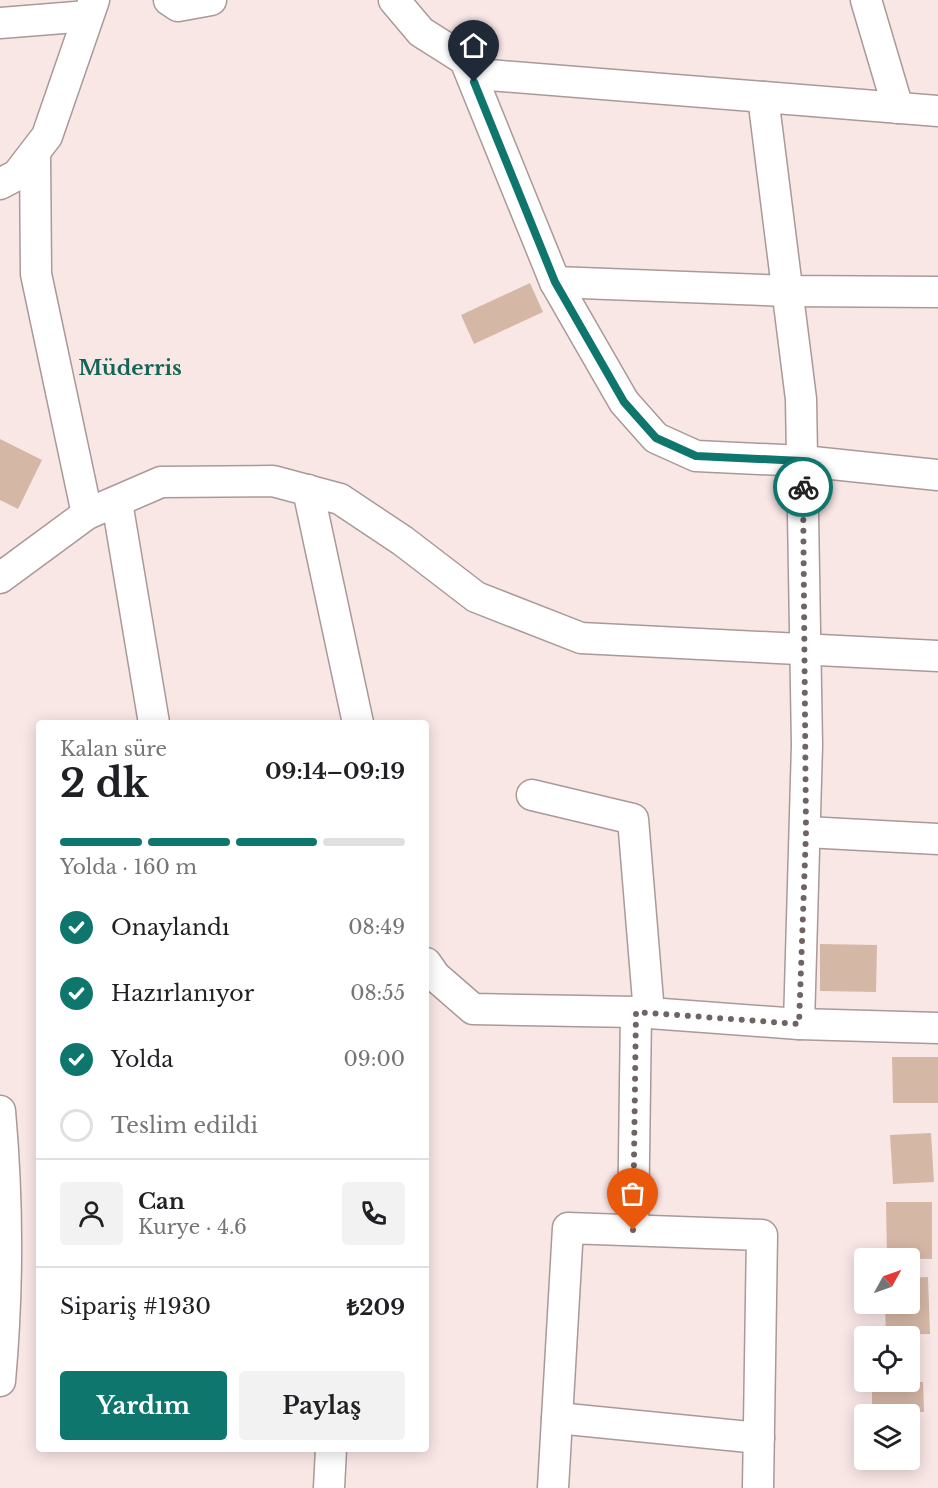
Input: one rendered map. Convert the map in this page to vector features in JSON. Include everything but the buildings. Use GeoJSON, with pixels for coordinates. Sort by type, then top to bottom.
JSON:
{"type":"FeatureCollection","features":[{"type":"Feature","properties":{"kind":"street"},"geometry":{"type":"LineString","coordinates":[[169,0],[178,6],[211,0]]}},
{"type":"Feature","properties":{"kind":"street"},"geometry":{"type":"LineString","coordinates":[[866,0],[898,108]]}},
{"type":"Feature","properties":{"kind":"street"},"geometry":{"type":"LineString","coordinates":[[397,1],[421,32],[489,75],[938,111]]}},
{"type":"Feature","properties":{"kind":"street"},"geometry":{"type":"LineString","coordinates":[[0,23],[91,8],[48,136],[17,175],[0,184]]}},
{"type":"Feature","properties":{"kind":"street"},"geometry":{"type":"LineString","coordinates":[[465,60],[555,282],[624,402],[656,438],[696,456],[802,461],[938,475]]}},
{"type":"Feature","properties":{"kind":"street"},"geometry":{"type":"LineString","coordinates":[[763,97],[801,399],[806,650],[806,832],[799,1024]]}},
{"type":"Feature","properties":{"kind":"street"},"geometry":{"type":"LineString","coordinates":[[35,153],[36,274],[87,514]]}},
{"type":"Feature","properties":{"kind":"street"},"geometry":{"type":"LineString","coordinates":[[555,282],[788,291],[938,292]]}},
{"type":"Feature","properties":{"kind":"street"},"geometry":{"type":"LineString","coordinates":[[0,578],[87,514],[161,482],[273,481],[340,499],[403,541],[476,597],[581,638],[938,656]]}},
{"type":"Feature","properties":{"kind":"street"},"geometry":{"type":"LineString","coordinates":[[308,490],[357,720]]}},
{"type":"Feature","properties":{"kind":"street"},"geometry":{"type":"LineString","coordinates":[[117,502],[153,720]]}},
{"type":"Feature","properties":{"kind":"street"},"geometry":{"type":"LineString","coordinates":[[532,795],[633,819],[642,1013],[633,1230]]}},
{"type":"Feature","properties":{"kind":"street"},"geometry":{"type":"LineString","coordinates":[[806,832],[938,839]]}},
{"type":"Feature","properties":{"kind":"street"},"geometry":{"type":"LineString","coordinates":[[429,967],[435,976],[473,1009],[642,1013],[799,1024],[938,1028]]}},
{"type":"Feature","properties":{"kind":"street"},"geometry":{"type":"LineString","coordinates":[[0,1111],[4,1152],[0,1381]]}},
{"type":"Feature","properties":{"kind":"street"},"geometry":{"type":"LineString","coordinates":[[553,1488],[568,1228],[762,1234],[758,1488]]}},
{"type":"Feature","properties":{"kind":"street"},"geometry":{"type":"LineString","coordinates":[[557,1418],[759,1438]]}},
{"type":"Feature","properties":{"kind":"street"},"geometry":{"type":"LineString","coordinates":[[329,1488],[331,1452]]}},
{"type":"Feature","properties":{"kind":"way so far"},"geometry":{"type":"LineString","coordinates":[[633,1230],[636,1012],[799,1024],[807,745],[803,487]]}},
{"type":"Feature","properties":{"kind":"district","name":"Müderris"},"geometry":{"type":"Point","coordinates":[130,368]}},
{"type":"Feature","properties":{"kind":"route"},"geometry":{"type":"LineString","coordinates":[[474,82],[555,282],[624,402],[656,438],[696,456],[802,461],[803,487]]}}]}
